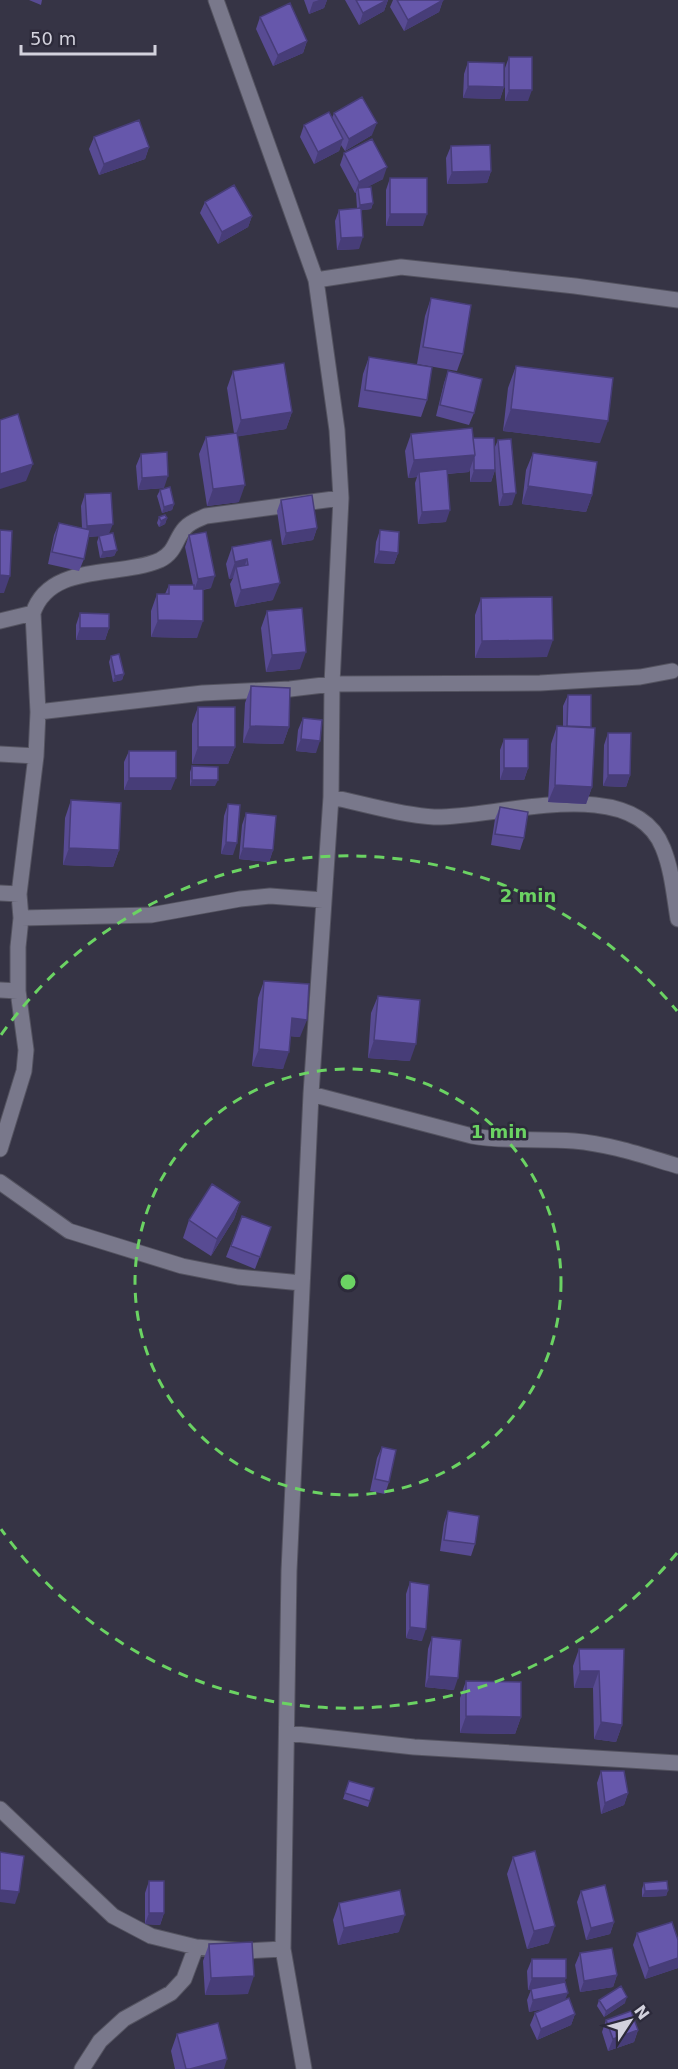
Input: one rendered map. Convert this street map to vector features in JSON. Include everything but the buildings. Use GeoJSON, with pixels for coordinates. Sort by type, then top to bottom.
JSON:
{"type":"FeatureCollection","features":[{"type":"Feature","properties":{"kind":"street"},"geometry":{"type":"LineString","coordinates":[[216,0],[316,280],[337,430],[341,498],[332,684],[331,797],[311,1094],[289,1571],[283,1949],[304,2069]]}},
{"type":"Feature","properties":{"kind":"street"},"geometry":{"type":"LineString","coordinates":[[316,280],[401,267],[564,284],[678,300]]}},
{"type":"Feature","properties":{"kind":"street"},"geometry":{"type":"LineString","coordinates":[[0,1149],[24,1071],[26,1050],[18,991],[21,918],[19,894],[36,756],[38,712],[33,613],[37,601],[57,584],[75,577],[147,564],[162,559],[176,547],[186,526],[206,516],[341,498]]}},
{"type":"Feature","properties":{"kind":"street"},"geometry":{"type":"LineString","coordinates":[[0,621],[33,613]]}},
{"type":"Feature","properties":{"kind":"street"},"geometry":{"type":"LineString","coordinates":[[38,712],[202,693],[290,689],[332,684],[540,683],[640,677],[672,670]]}},
{"type":"Feature","properties":{"kind":"street"},"geometry":{"type":"LineString","coordinates":[[0,754],[36,756]]}},
{"type":"Feature","properties":{"kind":"street"},"geometry":{"type":"LineString","coordinates":[[331,797],[435,817],[523,807],[613,806],[644,820],[662,846],[672,879],[678,919]]}},
{"type":"Feature","properties":{"kind":"street"},"geometry":{"type":"LineString","coordinates":[[0,893],[19,894]]}},
{"type":"Feature","properties":{"kind":"street"},"geometry":{"type":"LineString","coordinates":[[21,918],[78,914],[150,915],[270,896],[323,900]]}},
{"type":"Feature","properties":{"kind":"street"},"geometry":{"type":"LineString","coordinates":[[0,990],[18,991]]}},
{"type":"Feature","properties":{"kind":"street"},"geometry":{"type":"LineString","coordinates":[[311,1094],[496,1141],[573,1141],[608,1146],[678,1166]]}},
{"type":"Feature","properties":{"kind":"street"},"geometry":{"type":"LineString","coordinates":[[0,1182],[50,1220],[79,1234],[183,1266],[238,1277],[302,1282]]}},
{"type":"Feature","properties":{"kind":"street"},"geometry":{"type":"LineString","coordinates":[[287,1733],[414,1747],[678,1763]]}},
{"type":"Feature","properties":{"kind":"street"},"geometry":{"type":"LineString","coordinates":[[0,1809],[113,1916],[152,1936],[196,1947],[247,1951],[283,1949]]}},
{"type":"Feature","properties":{"kind":"street"},"geometry":{"type":"LineString","coordinates":[[82,2069],[100,2041],[124,2019],[171,1993],[184,1979],[196,1947]]}}]}
